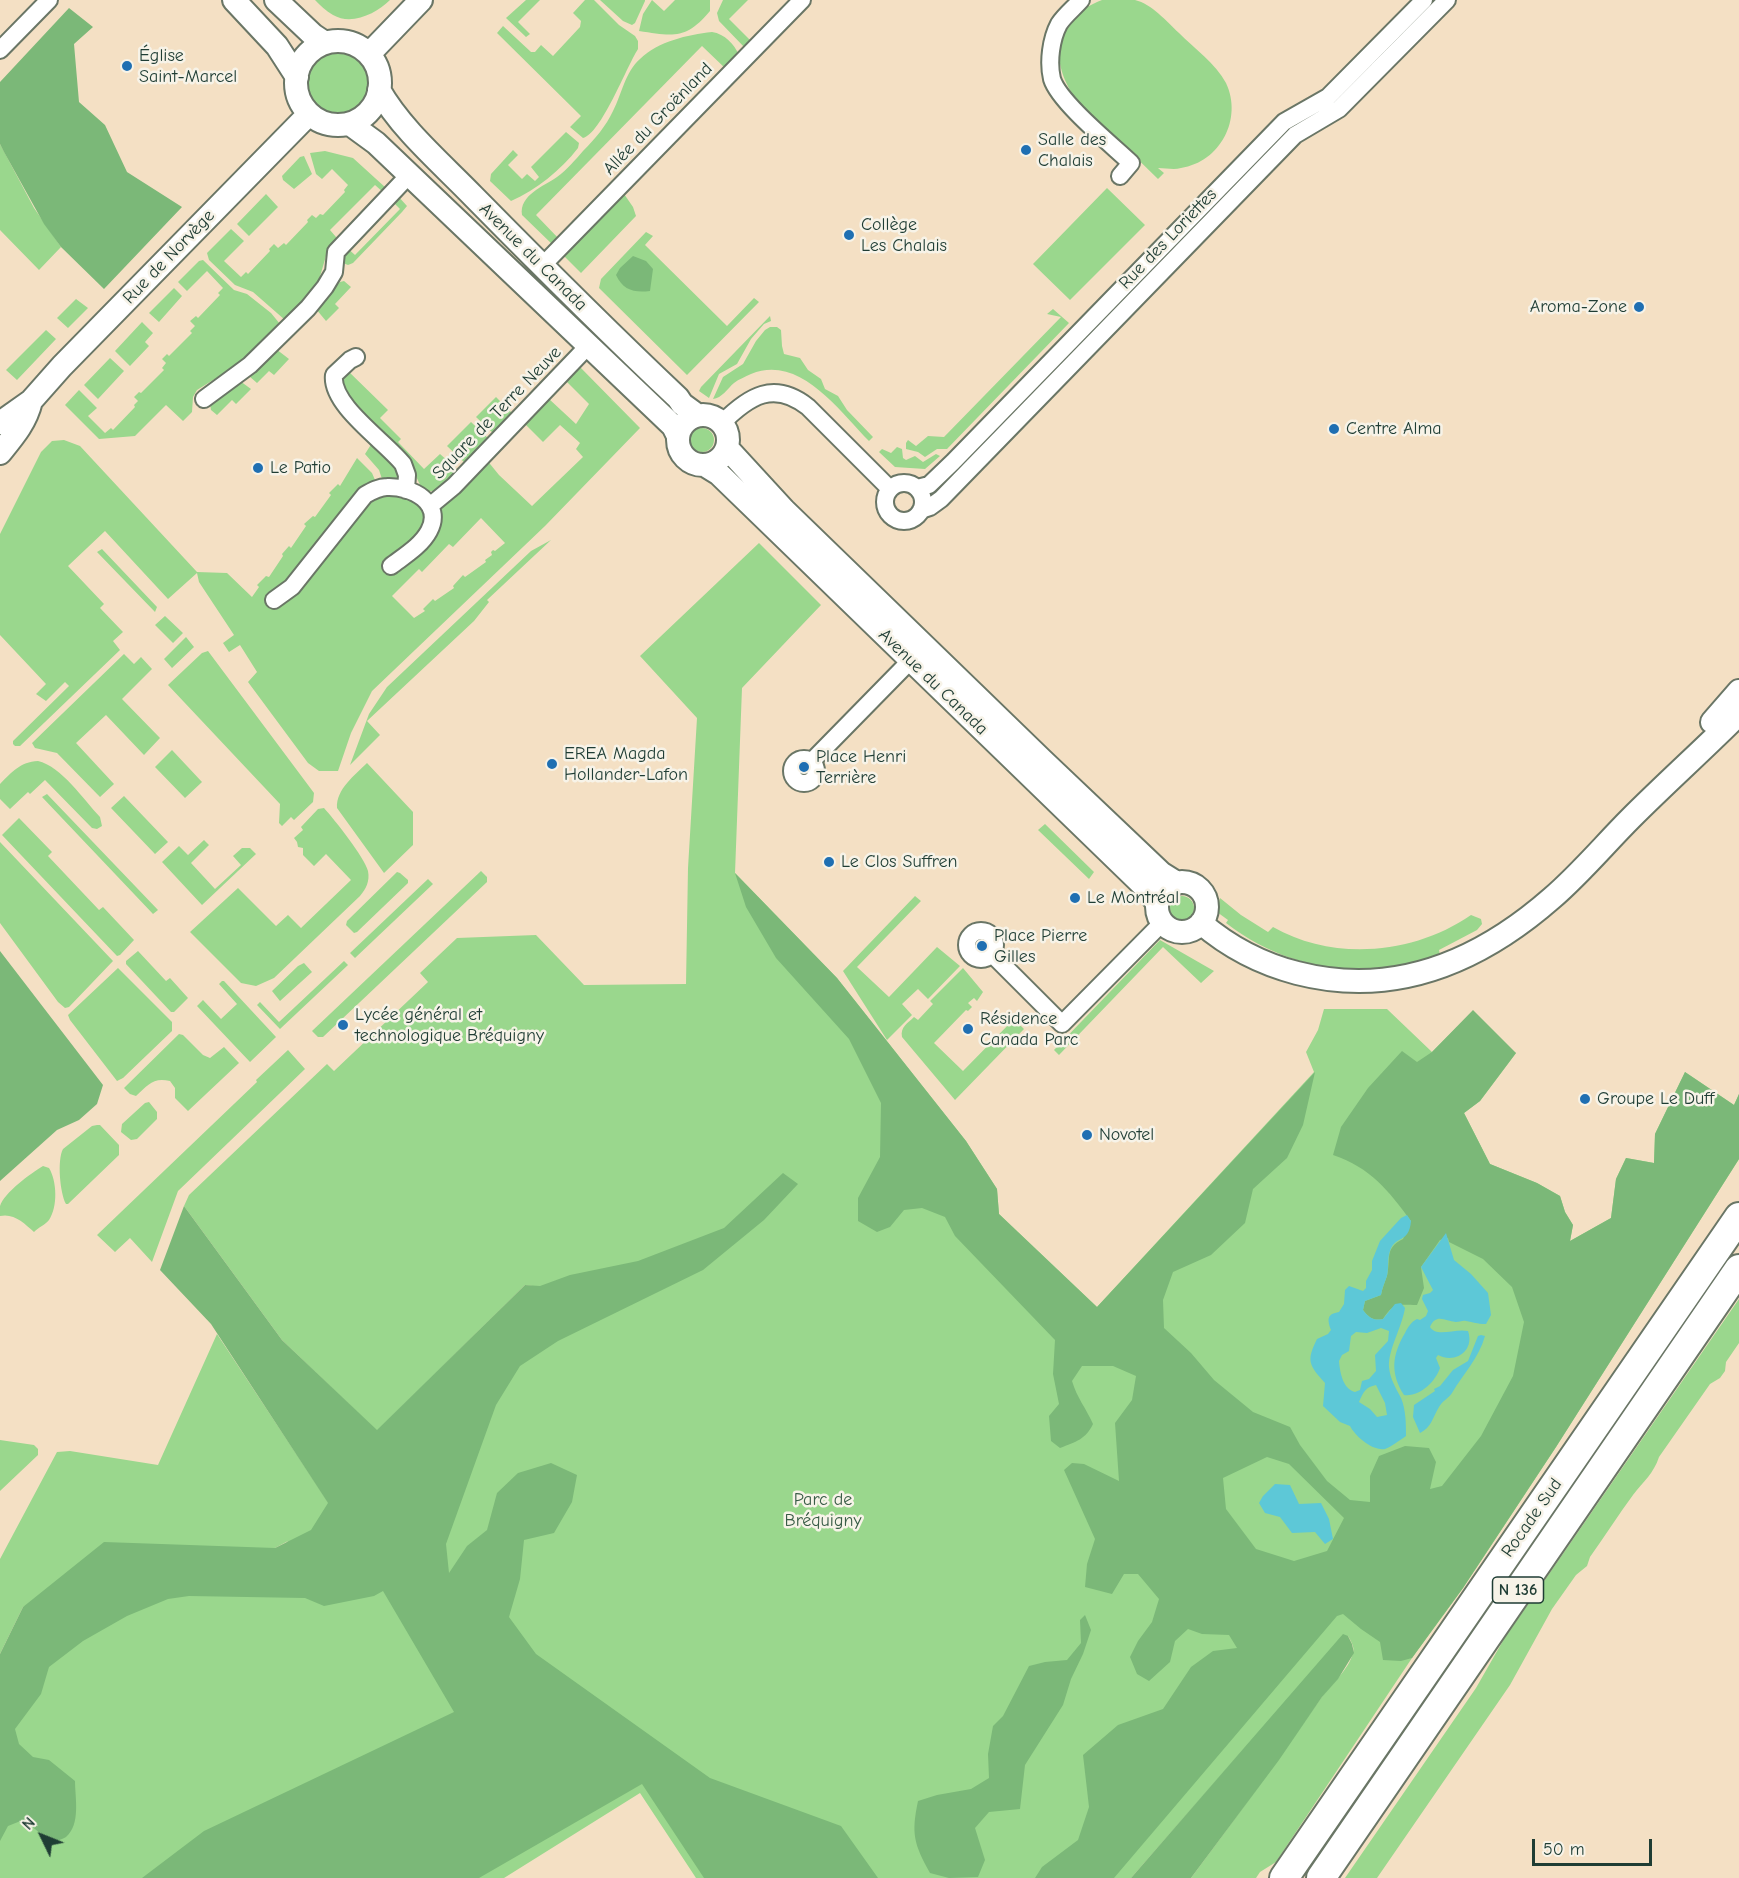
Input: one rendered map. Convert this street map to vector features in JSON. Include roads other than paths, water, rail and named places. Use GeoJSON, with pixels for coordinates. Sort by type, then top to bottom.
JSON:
{"type":"FeatureCollection","features":[{"type":"Feature","properties":{"kind":"highway","name":"Rocade Sud"},"geometry":{"type":"LineString","coordinates":[[1284,1878],[1738,1210]]}},
{"type":"Feature","properties":{"kind":"highway","name":"Rocade Sud"},"geometry":{"type":"LineString","coordinates":[[1320,1878],[1739,1269]]}},
{"type":"Feature","properties":{"kind":"street"},"geometry":{"type":"LineString","coordinates":[[0,51],[49,0]]}},
{"type":"Feature","properties":{"kind":"street"},"geometry":{"type":"LineString","coordinates":[[234,0],[278,46],[297,77]]}},
{"type":"Feature","properties":{"kind":"street"},"geometry":{"type":"LineString","coordinates":[[276,0],[326,43]]}},
{"type":"Feature","properties":{"kind":"street"},"geometry":{"type":"LineString","coordinates":[[369,54],[421,0]]}},
{"type":"Feature","properties":{"kind":"street","name":"Allée du Groënland"},"geometry":{"type":"LineString","coordinates":[[542,266],[802,0]]}},
{"type":"Feature","properties":{"kind":"street"},"geometry":{"type":"LineString","coordinates":[[1081,0],[1060,23],[1054,38],[1051,52],[1052,79],[1071,105],[1131,163],[1120,176]]}},
{"type":"Feature","properties":{"kind":"street","name":"Rue des Loriettes"},"geometry":{"type":"LineString","coordinates":[[917,488],[929,485],[953,462],[1284,122],[1328,97],[1425,0]]}},
{"type":"Feature","properties":{"kind":"street","name":"Rue des Loriettes"},"geometry":{"type":"LineString","coordinates":[[921,510],[941,499],[1295,135],[1339,109],[1447,0]]}},
{"type":"Feature","properties":{"kind":"street"},"geometry":{"type":"LineString","coordinates":[[348,42],[359,47],[369,54],[377,68],[379,90],[375,103],[363,118],[350,124],[322,122],[309,114],[300,100],[297,77],[299,66],[311,51],[326,43],[348,42]]}},
{"type":"Feature","properties":{"kind":"street","name":"Avenue du Canada"},"geometry":{"type":"LineString","coordinates":[[379,90],[400,120],[542,266],[682,404],[697,415]]}},
{"type":"Feature","properties":{"kind":"street","name":"Rue de Norvège"},"geometry":{"type":"LineString","coordinates":[[0,423],[31,401],[62,366],[309,114]]}},
{"type":"Feature","properties":{"kind":"street","name":"Avenue du Canada"},"geometry":{"type":"LineString","coordinates":[[350,124],[363,132],[410,174],[673,426],[678,436]]}},
{"type":"Feature","properties":{"kind":"street"},"geometry":{"type":"LineString","coordinates":[[204,399],[250,365],[308,308],[334,272],[336,252],[410,174]]}},
{"type":"Feature","properties":{"kind":"street","name":"Square de Terre Neuve"},"geometry":{"type":"LineString","coordinates":[[431,505],[454,486],[589,345]]}},
{"type":"Feature","properties":{"kind":"street"},"geometry":{"type":"LineString","coordinates":[[356,357],[334,375],[335,389],[345,405],[403,464],[407,475],[405,490]]}},
{"type":"Feature","properties":{"kind":"street"},"geometry":{"type":"LineString","coordinates":[[722,423],[745,402],[760,394],[773,393],[794,397],[808,407],[890,489]]}},
{"type":"Feature","properties":{"kind":"street","name":"Rue de Norvège"},"geometry":{"type":"LineString","coordinates":[[0,453],[22,426],[31,401]]}},
{"type":"Feature","properties":{"kind":"street"},"geometry":{"type":"LineString","coordinates":[[697,415],[710,416],[722,423],[728,433],[727,448],[720,458],[706,466],[695,464],[684,457],[679,449],[678,436],[682,425],[697,415]]}},
{"type":"Feature","properties":{"kind":"street","name":"Avenue du Canada"},"geometry":{"type":"LineString","coordinates":[[727,448],[784,510],[1033,752],[1161,873],[1177,883]]}},
{"type":"Feature","properties":{"kind":"street","name":"Avenue du Canada"},"geometry":{"type":"LineString","coordinates":[[706,466],[719,474],[1146,888],[1160,913]]}},
{"type":"Feature","properties":{"kind":"street"},"geometry":{"type":"LineString","coordinates":[[901,483],[908,483],[917,488],[923,499],[921,510],[912,520],[899,521],[888,514],[884,501],[890,489],[901,483]]}},
{"type":"Feature","properties":{"kind":"street","name":"Square de Terre Neuve"},"geometry":{"type":"LineString","coordinates":[[274,600],[292,587],[365,495],[380,488],[397,487],[422,496],[431,505],[433,519],[427,535],[417,546],[391,566]]}},
{"type":"Feature","properties":{"kind":"street"},"geometry":{"type":"LineString","coordinates":[[812,761],[911,660]]}},
{"type":"Feature","properties":{"kind":"street"},"geometry":{"type":"LineString","coordinates":[[1632,817],[1739,691]]}},
{"type":"Feature","properties":{"kind":"street"},"geometry":{"type":"LineString","coordinates":[[1202,923],[1233,946],[1276,967],[1318,978],[1343,982],[1379,981],[1432,970],[1460,959],[1522,921],[1553,897],[1739,714]]}},
{"type":"Feature","properties":{"kind":"street"},"geometry":{"type":"LineString","coordinates":[[992,954],[1062,1024],[1160,913],[1164,890],[1177,883],[1191,884],[1206,899],[1207,912],[1202,923],[1182,933],[1174,931],[1160,913]]}},
{"type":"Feature","properties":{"kind":"water"},"geometry":{"type":"Polygon","coordinates":[[[1407,1215],[1411,1221],[1408,1233],[1392,1246],[1381,1295],[1365,1301],[1363,1310],[1372,1318],[1380,1320],[1395,1304],[1401,1303],[1405,1308],[1389,1360],[1389,1367],[1404,1407],[1406,1436],[1385,1449],[1380,1449],[1364,1442],[1350,1426],[1340,1422],[1323,1406],[1325,1383],[1315,1372],[1310,1358],[1317,1339],[1331,1330],[1329,1318],[1332,1314],[1339,1312],[1344,1304],[1345,1290],[1349,1286],[1363,1291],[1366,1288],[1366,1281],[1372,1270],[1372,1261],[1380,1241],[1401,1218],[1407,1215]],[[1381,1328],[1367,1333],[1356,1332],[1351,1336],[1349,1351],[1342,1355],[1339,1361],[1343,1380],[1348,1388],[1355,1392],[1360,1390],[1362,1381],[1369,1379],[1376,1371],[1375,1355],[1388,1341],[1389,1331],[1381,1328]],[[1376,1385],[1365,1390],[1359,1402],[1377,1417],[1387,1415],[1385,1403],[1376,1385]]]}},
{"type":"Feature","properties":{"kind":"water"},"geometry":{"type":"Polygon","coordinates":[[[1446,1233],[1454,1260],[1488,1293],[1491,1315],[1486,1324],[1435,1320],[1430,1327],[1437,1332],[1468,1331],[1469,1344],[1466,1350],[1457,1357],[1438,1355],[1436,1358],[1440,1368],[1431,1383],[1416,1394],[1404,1395],[1396,1379],[1395,1356],[1410,1325],[1426,1316],[1428,1311],[1422,1299],[1423,1295],[1433,1290],[1421,1267],[1446,1233]]]}},
{"type":"Feature","properties":{"kind":"water"},"geometry":{"type":"Polygon","coordinates":[[[1478,1336],[1485,1336],[1475,1359],[1451,1395],[1440,1405],[1429,1425],[1420,1433],[1413,1417],[1414,1405],[1435,1391],[1434,1389],[1440,1386],[1453,1370],[1468,1361],[1478,1336]]]}},
{"type":"Feature","properties":{"kind":"water"},"geometry":{"type":"Polygon","coordinates":[[[1275,1484],[1290,1485],[1299,1504],[1321,1503],[1329,1519],[1333,1539],[1325,1544],[1315,1532],[1292,1533],[1280,1517],[1265,1513],[1259,1503],[1275,1484]]]}},
{"type":"Feature","properties":{"kind":"place","name":"Église Saint-Marcel"},"geometry":{"type":"Point","coordinates":[127,66]}},
{"type":"Feature","properties":{"kind":"place","name":"Salle des Chalais"},"geometry":{"type":"Point","coordinates":[1026,150]}},
{"type":"Feature","properties":{"kind":"place","name":"Collège Les Chalais"},"geometry":{"type":"Point","coordinates":[849,235]}},
{"type":"Feature","properties":{"kind":"place","name":"Aroma-Zone"},"geometry":{"type":"Point","coordinates":[1639,307]}},
{"type":"Feature","properties":{"kind":"place","name":"Centre Alma"},"geometry":{"type":"Point","coordinates":[1334,429]}},
{"type":"Feature","properties":{"kind":"place","name":"Le Patio"},"geometry":{"type":"Point","coordinates":[258,468]}},
{"type":"Feature","properties":{"kind":"place","name":"EREA Magda Hollander-Lafon"},"geometry":{"type":"Point","coordinates":[552,764]}},
{"type":"Feature","properties":{"kind":"place","name":"Place Henri Terrière"},"geometry":{"type":"Point","coordinates":[804,767]}},
{"type":"Feature","properties":{"kind":"place","name":"Le Clos Suffren"},"geometry":{"type":"Point","coordinates":[829,862]}},
{"type":"Feature","properties":{"kind":"place","name":"Le Montréal"},"geometry":{"type":"Point","coordinates":[1075,898]}},
{"type":"Feature","properties":{"kind":"place","name":"Place Pierre Gilles"},"geometry":{"type":"Point","coordinates":[982,946]}},
{"type":"Feature","properties":{"kind":"place","name":"Lycée général et technologique Bréquigny"},"geometry":{"type":"Point","coordinates":[343,1025]}},
{"type":"Feature","properties":{"kind":"place","name":"Résidence Canada Parc"},"geometry":{"type":"Point","coordinates":[968,1029]}},
{"type":"Feature","properties":{"kind":"place","name":"Groupe Le Duff"},"geometry":{"type":"Point","coordinates":[1585,1099]}},
{"type":"Feature","properties":{"kind":"place","name":"Novotel"},"geometry":{"type":"Point","coordinates":[1087,1135]}},
{"type":"Feature","properties":{"kind":"park label","name":"Parc de Bréquigny"},"geometry":{"type":"Point","coordinates":[823,1510]}}]}
